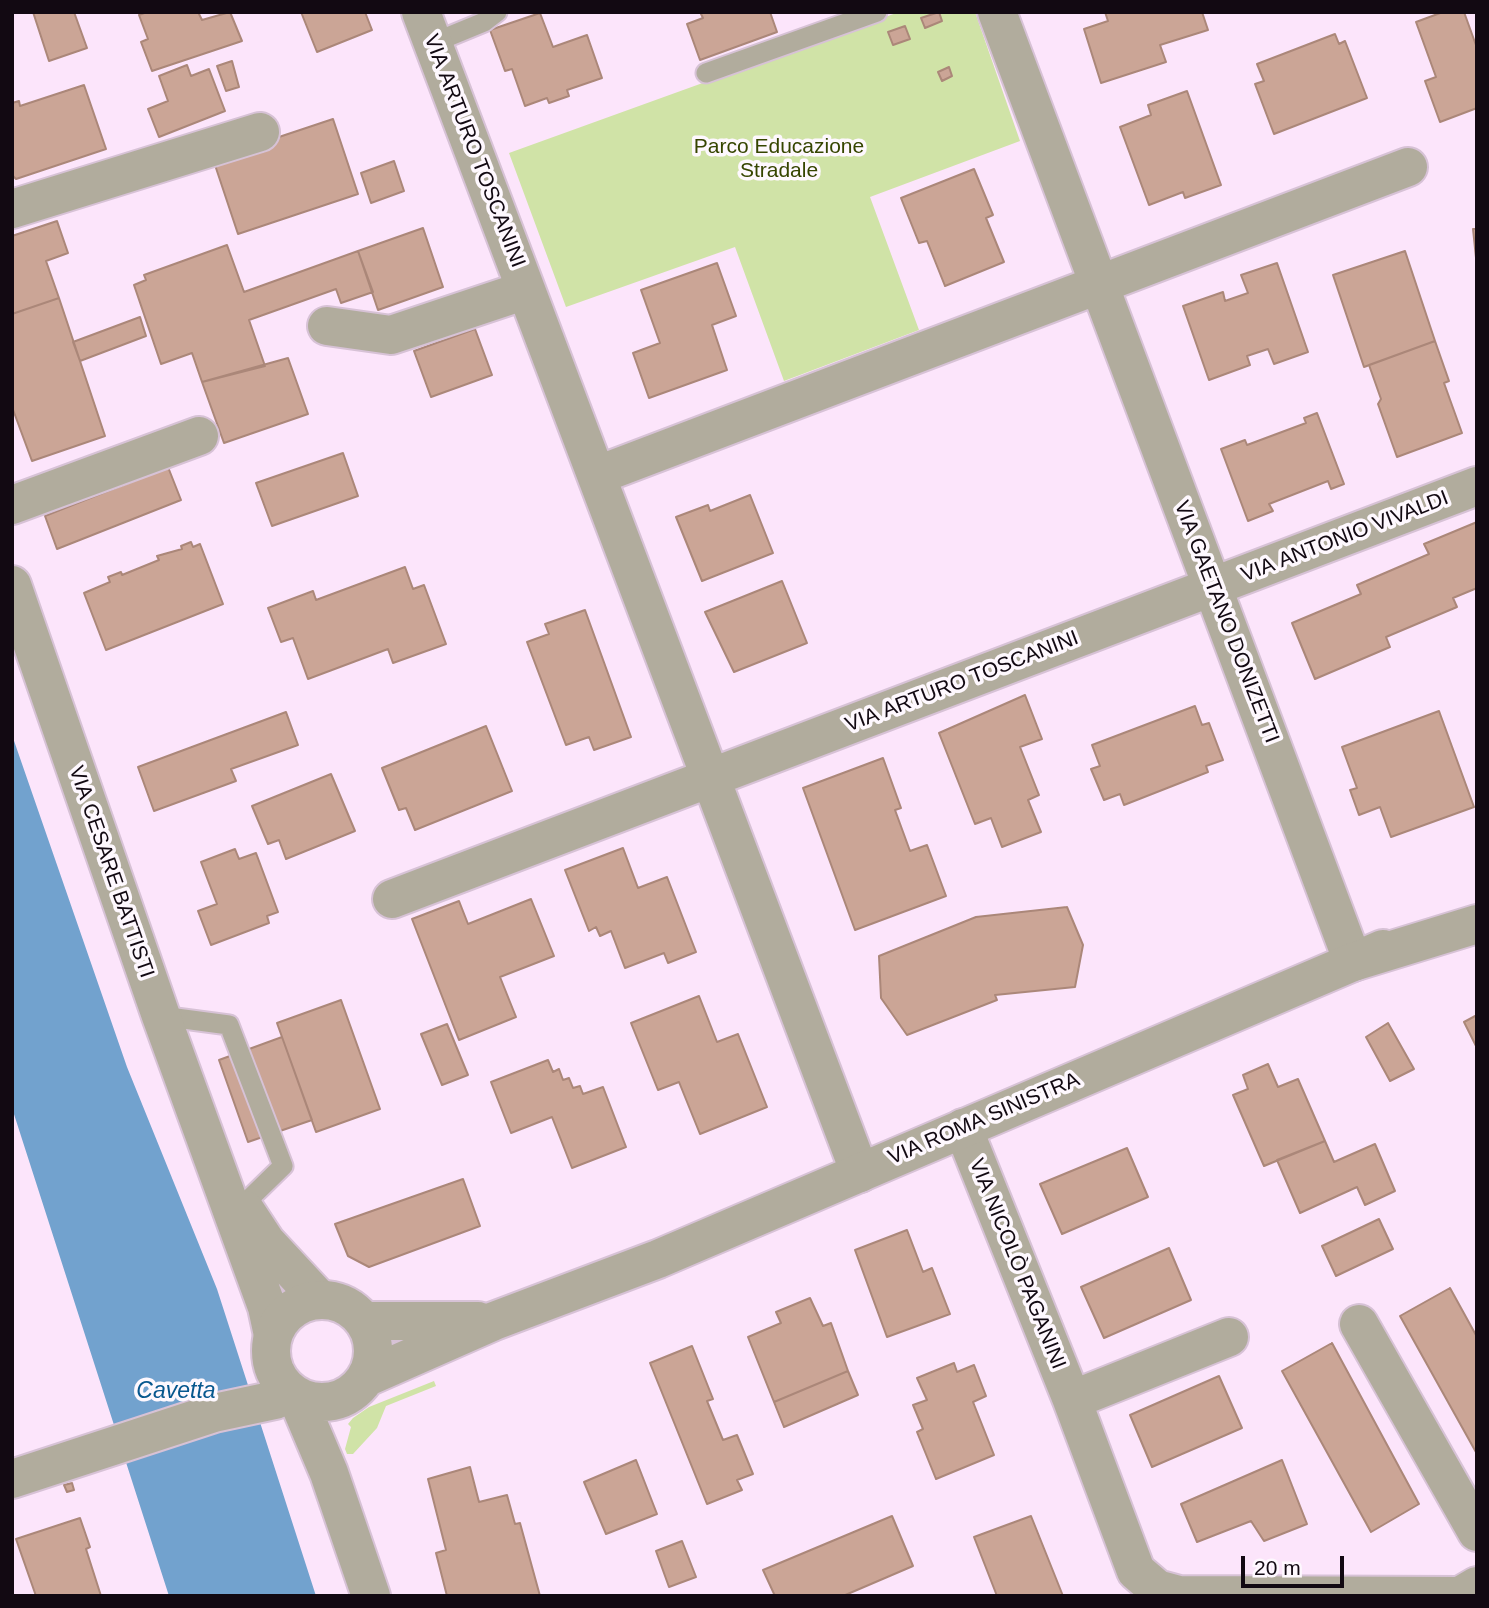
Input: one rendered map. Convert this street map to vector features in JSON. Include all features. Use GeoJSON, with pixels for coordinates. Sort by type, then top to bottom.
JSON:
{"type":"FeatureCollection","features":[{"type":"Feature","properties":{"kind":"street","name":"VIA GAETANO DONIZETTI"},"geometry":{"type":"LineString","coordinates":[[997,12],[1353,962]]}},
{"type":"Feature","properties":{"kind":"street","name":"VIA ARTURO TOSCANINI"},"geometry":{"type":"LineString","coordinates":[[427,27],[860,1173]]}},
{"type":"Feature","properties":{"kind":"street"},"geometry":{"type":"LineString","coordinates":[[12,209],[260,132]]}},
{"type":"Feature","properties":{"kind":"street"},"geometry":{"type":"LineString","coordinates":[[598,475],[1408,167]]}},
{"type":"Feature","properties":{"kind":"street","name":"VIA ARTURO TOSCANINI"},"geometry":{"type":"LineString","coordinates":[[327,326],[391,335],[526,290]]}},
{"type":"Feature","properties":{"kind":"street"},"geometry":{"type":"LineString","coordinates":[[12,505],[198,436]]}},
{"type":"Feature","properties":{"kind":"street","name":"VIA ANTONIO VIVALDI"},"geometry":{"type":"LineString","coordinates":[[1213,587],[1477,486]]}},
{"type":"Feature","properties":{"kind":"street","name":"VIA CESARE BATTISTI"},"geometry":{"type":"LineString","coordinates":[[12,585],[161,1016],[267,1307],[277,1374],[329,1473],[371,1596]]}},
{"type":"Feature","properties":{"kind":"street","name":"VIA ARTURO TOSCANINI"},"geometry":{"type":"LineString","coordinates":[[392,899],[1213,587]]}},
{"type":"Feature","properties":{"kind":"street"},"geometry":{"type":"LineString","coordinates":[[1353,962],[1477,905]]}},
{"type":"Feature","properties":{"kind":"street","name":"VIA ROMA SINISTRA"},"geometry":{"type":"LineString","coordinates":[[355,1387],[494,1321],[658,1259],[1353,962],[1477,924]]}},
{"type":"Feature","properties":{"kind":"street","name":"VIA NICOLÒ PAGANINI"},"geometry":{"type":"LineString","coordinates":[[963,1128],[1072,1400],[1136,1571],[1157,1590],[1180,1595],[1460,1596],[1477,1586]]}},
{"type":"Feature","properties":{"kind":"street","name":"VIA CESARE BATTISTI"},"geometry":{"type":"LineString","coordinates":[[212,1158],[266,1242],[319,1299]]}},
{"type":"Feature","properties":{"kind":"street"},"geometry":{"type":"LineString","coordinates":[[26,1474],[214,1413],[277,1374],[291,1310],[319,1299],[341,1303],[364,1321],[370,1332],[374,1351],[331,1431],[329,1473]]}},
{"type":"Feature","properties":{"kind":"street","name":"VIA ROMA SINISTRA"},"geometry":{"type":"LineString","coordinates":[[364,1321],[494,1321]]}},
{"type":"Feature","properties":{"kind":"street"},"geometry":{"type":"LineString","coordinates":[[1359,1324],[1477,1532]]}},
{"type":"Feature","properties":{"kind":"street"},"geometry":{"type":"LineString","coordinates":[[1072,1400],[1230,1337]]}},
{"type":"Feature","properties":{"kind":"street"},"geometry":{"type":"LineString","coordinates":[[277,1374],[317,1402],[355,1387]]}},
{"type":"Feature","properties":{"kind":"lane"},"geometry":{"type":"LineString","coordinates":[[427,27],[484,22],[497,12]]}},
{"type":"Feature","properties":{"kind":"lane"},"geometry":{"type":"LineString","coordinates":[[706,73],[877,12]]}},
{"type":"Feature","properties":{"kind":"lane"},"geometry":{"type":"LineString","coordinates":[[161,1016],[229,1025],[283,1166],[242,1206]]}},
{"type":"Feature","properties":{"kind":"green space","name":"Parco Educazione Stradale"},"geometry":{"type":"Polygon","coordinates":[[[899,12],[975,12],[1020,141],[870,197],[919,330],[784,381],[735,247],[566,307],[509,153],[899,12]]]}},
{"type":"Feature","properties":{"kind":"green space"},"geometry":{"type":"Polygon","coordinates":[[[434,1381],[436,1386],[386,1406],[377,1428],[353,1454],[347,1454],[345,1449],[351,1427],[348,1424],[353,1418],[369,1407],[434,1381]]]}},
{"type":"Feature","properties":{"kind":"water","name":"Cavetta"},"geometry":{"type":"Polygon","coordinates":[[[12,735],[127,1067],[217,1289],[316,1596],[169,1596],[12,1108],[12,735]]]}},
{"type":"Feature","properties":{"kind":"building"},"geometry":{"type":"Polygon","coordinates":[[[33,12],[74,12],[87,48],[49,61],[33,12]]]}},
{"type":"Feature","properties":{"kind":"building"},"geometry":{"type":"Polygon","coordinates":[[[147,12],[198,12],[202,20],[230,12],[242,41],[152,71],[141,42],[148,39],[139,15],[147,12]]]}},
{"type":"Feature","properties":{"kind":"building"},"geometry":{"type":"Polygon","coordinates":[[[301,12],[365,12],[372,30],[317,52],[301,12]]]}},
{"type":"Feature","properties":{"kind":"building"},"geometry":{"type":"Polygon","coordinates":[[[700,12],[770,12],[777,32],[700,60],[687,24],[703,18],[700,12]]]}},
{"type":"Feature","properties":{"kind":"building"},"geometry":{"type":"Polygon","coordinates":[[[939,12],[942,21],[925,28],[921,18],[939,12]]]}},
{"type":"Feature","properties":{"kind":"building"},"geometry":{"type":"Polygon","coordinates":[[[1105,12],[1202,12],[1208,30],[1160,45],[1166,62],[1101,83],[1084,29],[1108,21],[1105,12]]]}},
{"type":"Feature","properties":{"kind":"building"},"geometry":{"type":"Polygon","coordinates":[[[1443,12],[1464,12],[1477,48],[1477,108],[1440,122],[1425,81],[1436,77],[1416,22],[1443,12]]]}},
{"type":"Feature","properties":{"kind":"building"},"geometry":{"type":"Polygon","coordinates":[[[540,13],[553,47],[587,35],[602,78],[567,90],[569,96],[549,103],[547,98],[525,106],[512,69],[505,71],[490,30],[540,13]]]}},
{"type":"Feature","properties":{"kind":"building"},"geometry":{"type":"Polygon","coordinates":[[[905,26],[910,39],[893,45],[888,32],[905,26]]]}},
{"type":"Feature","properties":{"kind":"building"},"geometry":{"type":"Polygon","coordinates":[[[1335,34],[1339,44],[1345,41],[1367,98],[1274,134],[1255,84],[1264,81],[1257,64],[1335,34]]]}},
{"type":"Feature","properties":{"kind":"building"},"geometry":{"type":"Polygon","coordinates":[[[232,61],[239,87],[226,91],[217,66],[232,61]]]}},
{"type":"Feature","properties":{"kind":"building"},"geometry":{"type":"Polygon","coordinates":[[[187,65],[191,76],[209,69],[225,111],[159,137],[148,109],[168,101],[159,76],[187,65]]]}},
{"type":"Feature","properties":{"kind":"building"},"geometry":{"type":"Polygon","coordinates":[[[949,67],[952,76],[942,81],[938,72],[949,67]]]}},
{"type":"Feature","properties":{"kind":"building"},"geometry":{"type":"Polygon","coordinates":[[[84,85],[106,149],[16,179],[12,175],[12,103],[19,101],[20,106],[84,85]]]}},
{"type":"Feature","properties":{"kind":"building"},"geometry":{"type":"Polygon","coordinates":[[[1187,91],[1221,185],[1185,198],[1183,192],[1149,205],[1120,127],[1151,115],[1148,105],[1187,91]]]}},
{"type":"Feature","properties":{"kind":"building"},"geometry":{"type":"Polygon","coordinates":[[[333,119],[358,194],[238,234],[213,159],[333,119]]]}},
{"type":"Feature","properties":{"kind":"building"},"geometry":{"type":"Polygon","coordinates":[[[394,161],[404,191],[371,203],[361,173],[394,161]]]}},
{"type":"Feature","properties":{"kind":"building"},"geometry":{"type":"Polygon","coordinates":[[[974,169],[993,215],[986,218],[1004,262],[945,286],[927,241],[919,243],[901,198],[974,169]]]}},
{"type":"Feature","properties":{"kind":"building"},"geometry":{"type":"Polygon","coordinates":[[[57,221],[68,253],[46,261],[59,298],[12,314],[12,236],[57,221]]]}},
{"type":"Feature","properties":{"kind":"building"},"geometry":{"type":"Polygon","coordinates":[[[423,228],[443,287],[378,310],[358,251],[423,228]]]}},
{"type":"Feature","properties":{"kind":"building"},"geometry":{"type":"Polygon","coordinates":[[[1473,229],[1477,229],[1476,258],[1473,229]]]}},
{"type":"Feature","properties":{"kind":"building"},"geometry":{"type":"Polygon","coordinates":[[[227,245],[244,292],[358,251],[373,292],[341,303],[336,289],[249,320],[265,366],[202,382],[192,353],[161,364],[134,285],[146,280],[144,275],[227,245]]]}},
{"type":"Feature","properties":{"kind":"building"},"geometry":{"type":"Polygon","coordinates":[[[1405,251],[1435,341],[1364,367],[1333,275],[1405,251]]]}},
{"type":"Feature","properties":{"kind":"building"},"geometry":{"type":"Polygon","coordinates":[[[717,263],[736,316],[712,325],[727,370],[649,398],[633,353],[660,343],[641,290],[717,263]]]}},
{"type":"Feature","properties":{"kind":"building"},"geometry":{"type":"Polygon","coordinates":[[[1277,263],[1308,352],[1274,364],[1268,349],[1247,356],[1250,365],[1209,380],[1183,306],[1223,292],[1225,301],[1248,293],[1241,275],[1277,263]]]}},
{"type":"Feature","properties":{"kind":"building"},"geometry":{"type":"Polygon","coordinates":[[[59,298],[105,436],[32,461],[12,407],[12,314],[59,298]]]}},
{"type":"Feature","properties":{"kind":"building"},"geometry":{"type":"Polygon","coordinates":[[[140,317],[146,336],[80,361],[73,342],[140,317]]]}},
{"type":"Feature","properties":{"kind":"building"},"geometry":{"type":"Polygon","coordinates":[[[475,329],[492,375],[431,397],[414,351],[475,329]]]}},
{"type":"Feature","properties":{"kind":"building"},"geometry":{"type":"Polygon","coordinates":[[[1435,341],[1449,381],[1444,383],[1462,433],[1397,457],[1378,404],[1381,399],[1369,365],[1435,341]]]}},
{"type":"Feature","properties":{"kind":"building"},"geometry":{"type":"Polygon","coordinates":[[[288,358],[308,414],[224,443],[202,382],[288,358]]]}},
{"type":"Feature","properties":{"kind":"building"},"geometry":{"type":"Polygon","coordinates":[[[1317,413],[1344,484],[1331,489],[1328,481],[1269,504],[1273,511],[1248,521],[1221,449],[1245,440],[1247,445],[1306,423],[1304,418],[1317,413]]]}},
{"type":"Feature","properties":{"kind":"building"},"geometry":{"type":"Polygon","coordinates":[[[343,453],[358,496],[272,526],[256,483],[343,453]]]}},
{"type":"Feature","properties":{"kind":"building"},"geometry":{"type":"Polygon","coordinates":[[[168,467],[181,500],[57,549],[45,516],[168,467]]]}},
{"type":"Feature","properties":{"kind":"building"},"geometry":{"type":"Polygon","coordinates":[[[750,495],[773,553],[702,581],[676,517],[708,505],[710,511],[750,495]]]}},
{"type":"Feature","properties":{"kind":"building"},"geometry":{"type":"Polygon","coordinates":[[[1477,522],[1477,588],[1453,598],[1457,607],[1386,637],[1390,647],[1315,679],[1292,623],[1361,594],[1357,585],[1429,554],[1424,544],[1477,522]]]}},
{"type":"Feature","properties":{"kind":"building"},"geometry":{"type":"Polygon","coordinates":[[[191,542],[193,547],[200,544],[223,604],[106,650],[84,593],[110,582],[108,577],[121,572],[122,575],[159,560],[157,556],[182,549],[181,546],[191,542]]]}},
{"type":"Feature","properties":{"kind":"building"},"geometry":{"type":"Polygon","coordinates":[[[405,567],[413,589],[424,585],[446,644],[393,663],[388,649],[308,679],[293,638],[281,642],[268,608],[313,591],[316,600],[405,567]]]}},
{"type":"Feature","properties":{"kind":"building"},"geometry":{"type":"Polygon","coordinates":[[[782,581],[807,643],[734,672],[705,612],[782,581]]]}},
{"type":"Feature","properties":{"kind":"building"},"geometry":{"type":"Polygon","coordinates":[[[585,610],[631,737],[594,750],[589,737],[566,745],[527,642],[549,634],[545,624],[585,610]]]}},
{"type":"Feature","properties":{"kind":"building"},"geometry":{"type":"Polygon","coordinates":[[[1025,695],[1042,739],[1020,747],[1039,795],[1028,800],[1041,832],[1002,847],[991,818],[975,824],[939,733],[1025,695]]]}},
{"type":"Feature","properties":{"kind":"building"},"geometry":{"type":"Polygon","coordinates":[[[1195,706],[1202,725],[1209,723],[1223,760],[1206,766],[1208,772],[1124,805],[1120,794],[1104,800],[1091,769],[1100,766],[1092,745],[1195,706]]]}},
{"type":"Feature","properties":{"kind":"building"},"geometry":{"type":"Polygon","coordinates":[[[1439,711],[1474,807],[1391,837],[1380,807],[1359,815],[1350,790],[1357,788],[1342,747],[1439,711]]]}},
{"type":"Feature","properties":{"kind":"building"},"geometry":{"type":"Polygon","coordinates":[[[286,712],[298,745],[231,769],[236,781],[154,811],[138,767],[286,712]]]}},
{"type":"Feature","properties":{"kind":"building"},"geometry":{"type":"Polygon","coordinates":[[[486,726],[512,791],[415,830],[406,808],[399,810],[382,768],[486,726]]]}},
{"type":"Feature","properties":{"kind":"building"},"geometry":{"type":"Polygon","coordinates":[[[883,758],[901,808],[895,810],[910,851],[927,845],[946,896],[855,930],[803,788],[883,758]]]}},
{"type":"Feature","properties":{"kind":"building"},"geometry":{"type":"Polygon","coordinates":[[[331,774],[355,831],[286,859],[279,840],[268,844],[252,806],[331,774]]]}},
{"type":"Feature","properties":{"kind":"building"},"geometry":{"type":"Polygon","coordinates":[[[623,848],[638,888],[667,877],[696,952],[668,963],[664,953],[625,968],[611,931],[600,936],[596,927],[589,931],[565,870],[623,848]]]}},
{"type":"Feature","properties":{"kind":"building"},"geometry":{"type":"Polygon","coordinates":[[[235,849],[239,859],[256,853],[278,912],[267,916],[269,923],[211,945],[198,911],[217,904],[201,862],[235,849]]]}},
{"type":"Feature","properties":{"kind":"building"},"geometry":{"type":"Polygon","coordinates":[[[531,899],[554,956],[500,977],[516,1017],[459,1040],[412,919],[459,901],[468,924],[531,899]]]}},
{"type":"Feature","properties":{"kind":"building"},"geometry":{"type":"Polygon","coordinates":[[[1067,907],[1083,945],[1075,987],[995,995],[997,1000],[907,1035],[881,998],[879,956],[976,917],[1067,907]]]}},
{"type":"Feature","properties":{"kind":"building"},"geometry":{"type":"Polygon","coordinates":[[[699,996],[717,1042],[738,1034],[767,1107],[700,1134],[679,1082],[658,1090],[631,1023],[699,996]]]}},
{"type":"Feature","properties":{"kind":"building"},"geometry":{"type":"Polygon","coordinates":[[[341,1000],[380,1109],[316,1132],[277,1023],[341,1000]]]}},
{"type":"Feature","properties":{"kind":"building"},"geometry":{"type":"Polygon","coordinates":[[[1477,1015],[1477,1048],[1464,1022],[1477,1015]]]}},
{"type":"Feature","properties":{"kind":"building"},"geometry":{"type":"Polygon","coordinates":[[[1388,1023],[1414,1069],[1390,1081],[1366,1037],[1388,1023]]]}},
{"type":"Feature","properties":{"kind":"building"},"geometry":{"type":"Polygon","coordinates":[[[447,1024],[468,1075],[442,1085],[421,1034],[447,1024]]]}},
{"type":"Feature","properties":{"kind":"building"},"geometry":{"type":"Polygon","coordinates":[[[282,1037],[312,1120],[248,1142],[219,1060],[282,1037]]]}},
{"type":"Feature","properties":{"kind":"building"},"geometry":{"type":"Polygon","coordinates":[[[548,1060],[553,1072],[559,1069],[563,1080],[569,1078],[573,1088],[580,1086],[583,1094],[603,1087],[626,1147],[572,1168],[552,1117],[511,1133],[491,1082],[548,1060]]]}},
{"type":"Feature","properties":{"kind":"building"},"geometry":{"type":"Polygon","coordinates":[[[1268,1064],[1278,1087],[1298,1079],[1325,1141],[1264,1166],[1233,1095],[1248,1089],[1243,1075],[1268,1064]]]}},
{"type":"Feature","properties":{"kind":"building"},"geometry":{"type":"Polygon","coordinates":[[[1325,1141],[1334,1162],[1375,1144],[1395,1191],[1365,1205],[1357,1187],[1300,1213],[1277,1160],[1325,1141]]]}},
{"type":"Feature","properties":{"kind":"building"},"geometry":{"type":"Polygon","coordinates":[[[1127,1148],[1148,1197],[1062,1234],[1040,1184],[1127,1148]]]}},
{"type":"Feature","properties":{"kind":"building"},"geometry":{"type":"Polygon","coordinates":[[[463,1179],[480,1226],[369,1267],[348,1256],[335,1224],[463,1179]]]}},
{"type":"Feature","properties":{"kind":"building"},"geometry":{"type":"Polygon","coordinates":[[[1379,1219],[1393,1249],[1336,1276],[1322,1246],[1379,1219]]]}},
{"type":"Feature","properties":{"kind":"building"},"geometry":{"type":"Polygon","coordinates":[[[907,1230],[923,1272],[932,1268],[950,1314],[887,1337],[855,1250],[907,1230]]]}},
{"type":"Feature","properties":{"kind":"building"},"geometry":{"type":"Polygon","coordinates":[[[1169,1248],[1191,1300],[1104,1338],[1081,1287],[1169,1248]]]}},
{"type":"Feature","properties":{"kind":"building"},"geometry":{"type":"Polygon","coordinates":[[[1450,1288],[1477,1337],[1477,1454],[1400,1316],[1450,1288]]]}},
{"type":"Feature","properties":{"kind":"building"},"geometry":{"type":"Polygon","coordinates":[[[810,1298],[823,1326],[831,1323],[848,1371],[774,1402],[748,1337],[781,1323],[776,1312],[810,1298]]]}},
{"type":"Feature","properties":{"kind":"building"},"geometry":{"type":"Polygon","coordinates":[[[1332,1343],[1419,1504],[1371,1532],[1282,1371],[1332,1343]]]}},
{"type":"Feature","properties":{"kind":"building"},"geometry":{"type":"Polygon","coordinates":[[[692,1346],[713,1399],[707,1401],[723,1440],[737,1435],[753,1474],[737,1480],[742,1490],[707,1504],[650,1363],[692,1346]]]}},
{"type":"Feature","properties":{"kind":"building"},"geometry":{"type":"Polygon","coordinates":[[[954,1363],[957,1372],[974,1365],[986,1396],[973,1402],[994,1455],[936,1479],[917,1432],[923,1429],[913,1405],[927,1400],[917,1378],[954,1363]]]}},
{"type":"Feature","properties":{"kind":"building"},"geometry":{"type":"Polygon","coordinates":[[[848,1371],[858,1395],[784,1427],[774,1402],[848,1371]]]}},
{"type":"Feature","properties":{"kind":"building"},"geometry":{"type":"Polygon","coordinates":[[[1219,1376],[1242,1428],[1152,1467],[1130,1415],[1219,1376]]]}},
{"type":"Feature","properties":{"kind":"building"},"geometry":{"type":"Polygon","coordinates":[[[636,1460],[657,1514],[606,1534],[584,1482],[636,1460]]]}},
{"type":"Feature","properties":{"kind":"building"},"geometry":{"type":"Polygon","coordinates":[[[1282,1460],[1307,1524],[1264,1541],[1251,1521],[1197,1542],[1181,1504],[1282,1460]]]}},
{"type":"Feature","properties":{"kind":"building"},"geometry":{"type":"Polygon","coordinates":[[[470,1467],[479,1502],[507,1495],[515,1524],[520,1523],[540,1596],[447,1596],[436,1553],[446,1550],[428,1479],[470,1467]]]}},
{"type":"Feature","properties":{"kind":"building"},"geometry":{"type":"Polygon","coordinates":[[[72,1483],[74,1490],[67,1492],[64,1485],[72,1483]]]}},
{"type":"Feature","properties":{"kind":"building"},"geometry":{"type":"Polygon","coordinates":[[[892,1516],[913,1566],[843,1596],[775,1596],[763,1570],[892,1516]]]}},
{"type":"Feature","properties":{"kind":"building"},"geometry":{"type":"Polygon","coordinates":[[[1031,1516],[1063,1596],[997,1596],[974,1537],[1031,1516]]]}},
{"type":"Feature","properties":{"kind":"building"},"geometry":{"type":"Polygon","coordinates":[[[80,1518],[90,1547],[86,1549],[101,1596],[36,1596],[16,1539],[80,1518]]]}},
{"type":"Feature","properties":{"kind":"building"},"geometry":{"type":"Polygon","coordinates":[[[682,1541],[696,1577],[669,1587],[656,1551],[682,1541]]]}}]}
